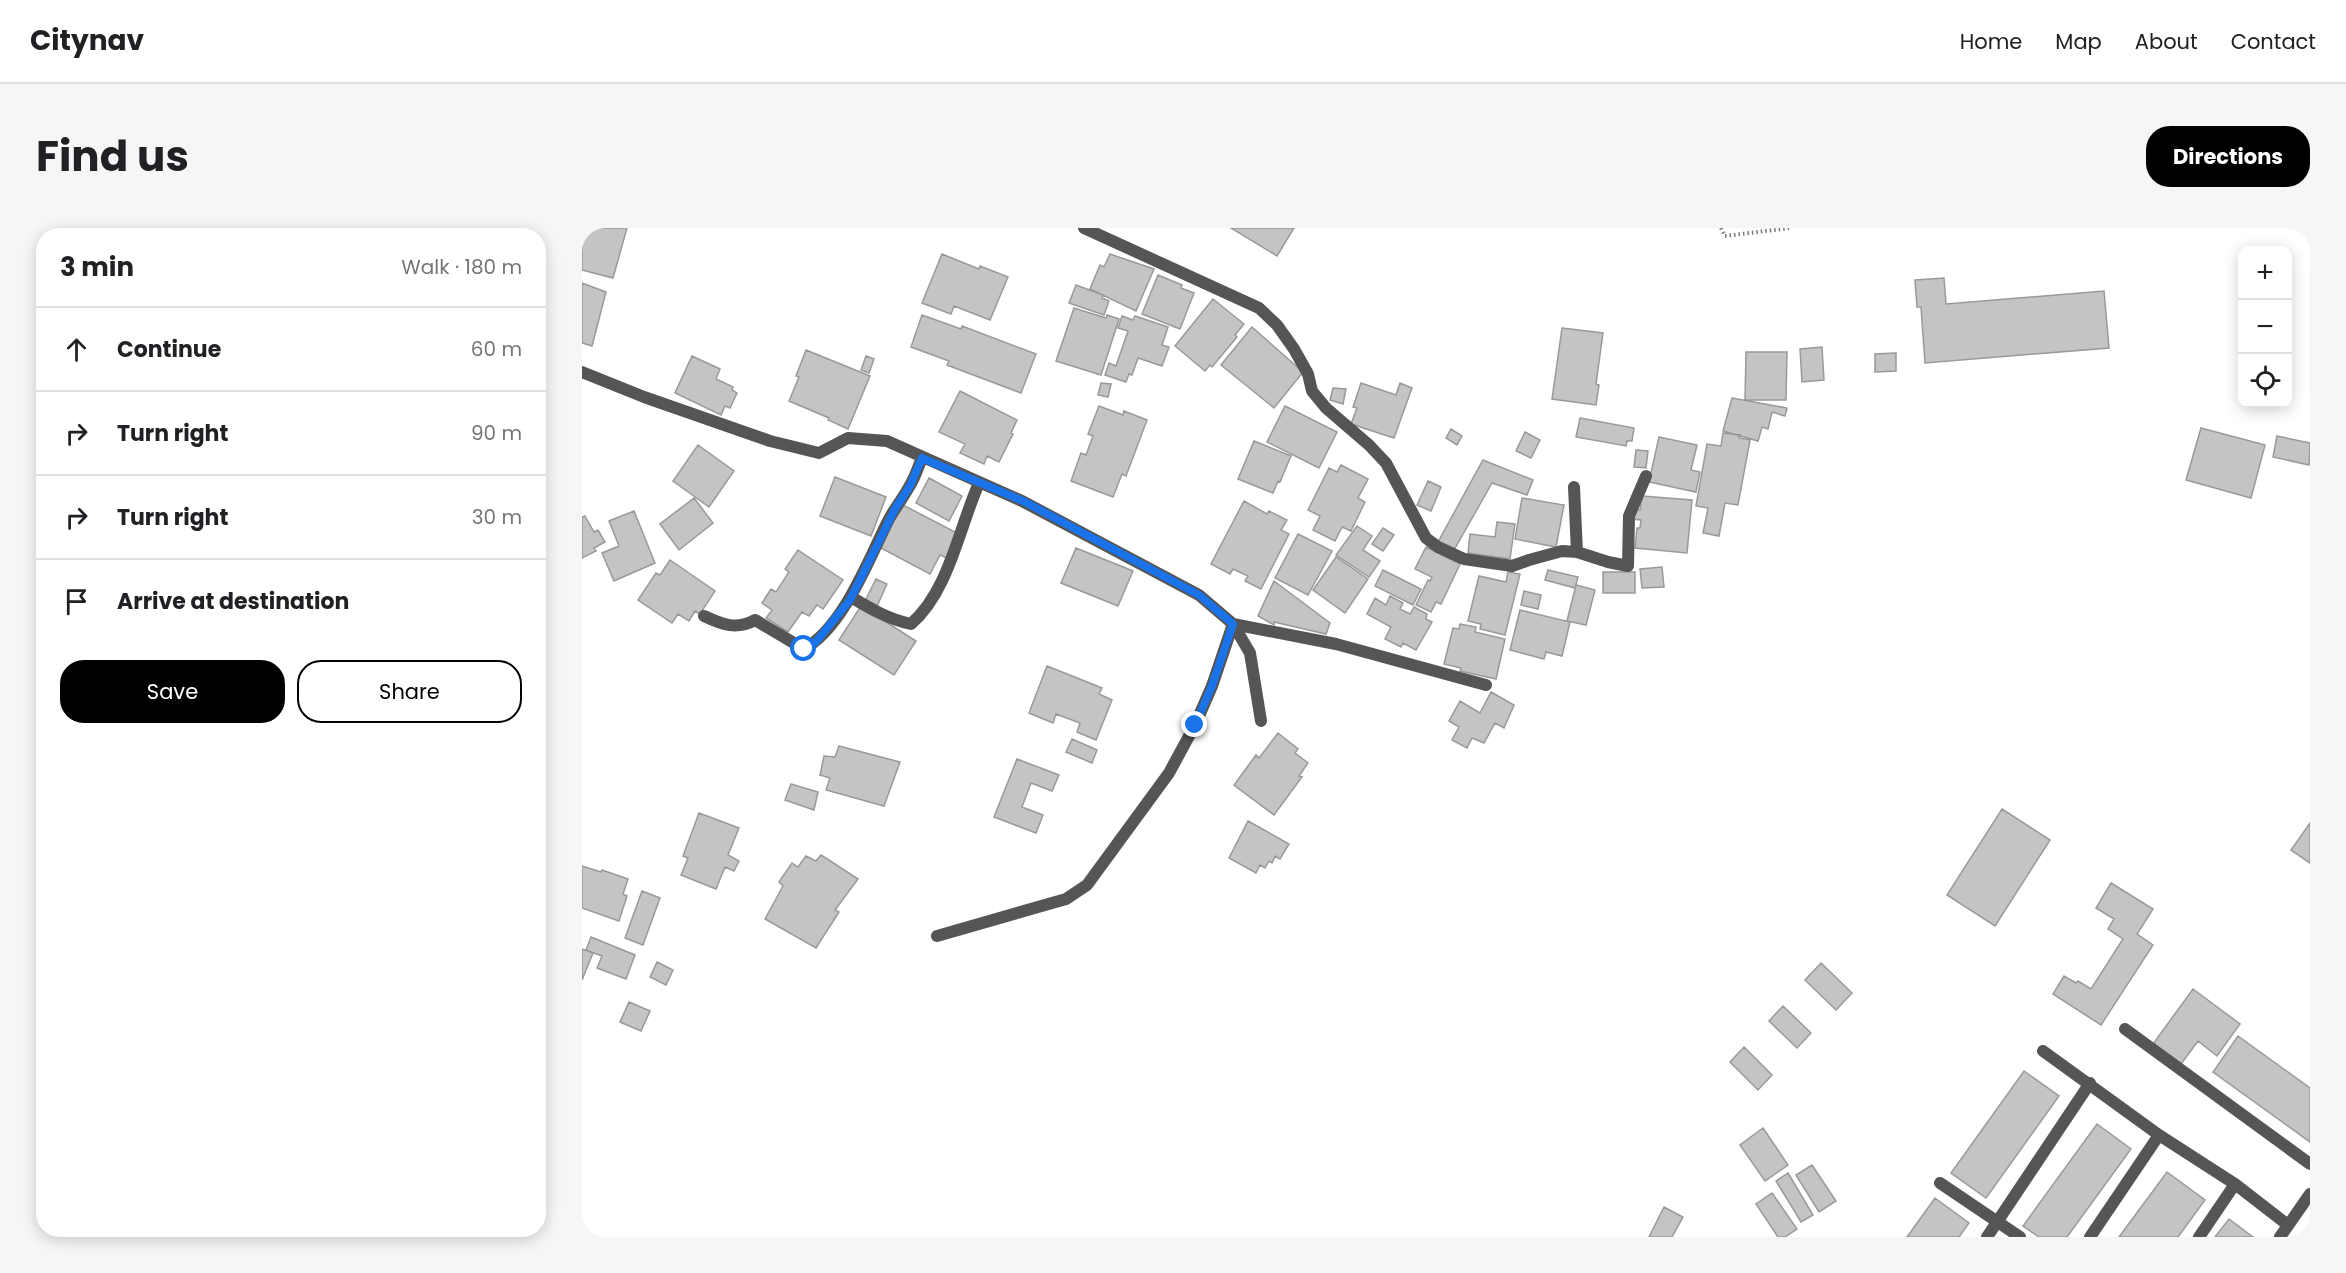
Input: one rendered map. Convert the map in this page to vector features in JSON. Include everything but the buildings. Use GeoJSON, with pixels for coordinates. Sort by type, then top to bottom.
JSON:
{"type":"FeatureCollection","features":[{"type":"Feature","properties":{"kind":"street"},"geometry":{"type":"LineString","coordinates":[[1084,228],[1259,308],[1277,325],[1294,349],[1308,374],[1312,391],[1326,408],[1386,463],[1426,538],[1438,547],[1464,559],[1512,567],[1562,551],[1577,552],[1629,566],[1629,516],[1646,476]]}},
{"type":"Feature","properties":{"kind":"street"},"geometry":{"type":"LineString","coordinates":[[582,372],[644,397],[770,441],[819,453],[848,438],[887,441],[1023,501],[1199,595],[1233,624],[1250,652],[1260,721]]}},
{"type":"Feature","properties":{"kind":"street"},"geometry":{"type":"LineString","coordinates":[[704,616],[733,627],[747,625],[755,620],[804,649],[815,643],[851,597],[895,509],[910,486],[922,458]]}},
{"type":"Feature","properties":{"kind":"street"},"geometry":{"type":"LineString","coordinates":[[851,597],[877,613],[895,621],[911,624],[932,600],[958,542],[979,483]]}},
{"type":"Feature","properties":{"kind":"street"},"geometry":{"type":"LineString","coordinates":[[1574,487],[1577,552]]}},
{"type":"Feature","properties":{"kind":"street"},"geometry":{"type":"LineString","coordinates":[[1233,624],[1336,644],[1486,685]]}},
{"type":"Feature","properties":{"kind":"street"},"geometry":{"type":"LineString","coordinates":[[937,936],[1066,899],[1088,885],[1169,773],[1195,725],[1212,686],[1233,624]]}},
{"type":"Feature","properties":{"kind":"street"},"geometry":{"type":"LineString","coordinates":[[2125,1029],[2310,1164]]}},
{"type":"Feature","properties":{"kind":"street"},"geometry":{"type":"LineString","coordinates":[[2043,1051],[2090,1083],[2158,1135],[2235,1184],[2288,1225]]}},
{"type":"Feature","properties":{"kind":"street"},"geometry":{"type":"LineString","coordinates":[[1987,1237],[2090,1083]]}},
{"type":"Feature","properties":{"kind":"street"},"geometry":{"type":"LineString","coordinates":[[2090,1237],[2158,1135]]}},
{"type":"Feature","properties":{"kind":"street"},"geometry":{"type":"LineString","coordinates":[[1940,1183],[2020,1237]]}},
{"type":"Feature","properties":{"kind":"street"},"geometry":{"type":"LineString","coordinates":[[2199,1237],[2235,1184]]}},
{"type":"Feature","properties":{"kind":"street"},"geometry":{"type":"LineString","coordinates":[[2280,1237],[2310,1194]]}},
{"type":"Feature","properties":{"kind":"path"},"geometry":{"type":"LineString","coordinates":[[1720,228],[1725,236],[1790,228]]}},
{"type":"Feature","properties":{"kind":"route"},"geometry":{"type":"LineString","coordinates":[[804,649],[815,643],[850,600],[869,558],[910,486],[922,458],[1023,501],[1199,595],[1233,624],[1225,653],[1195,725]]}}]}
